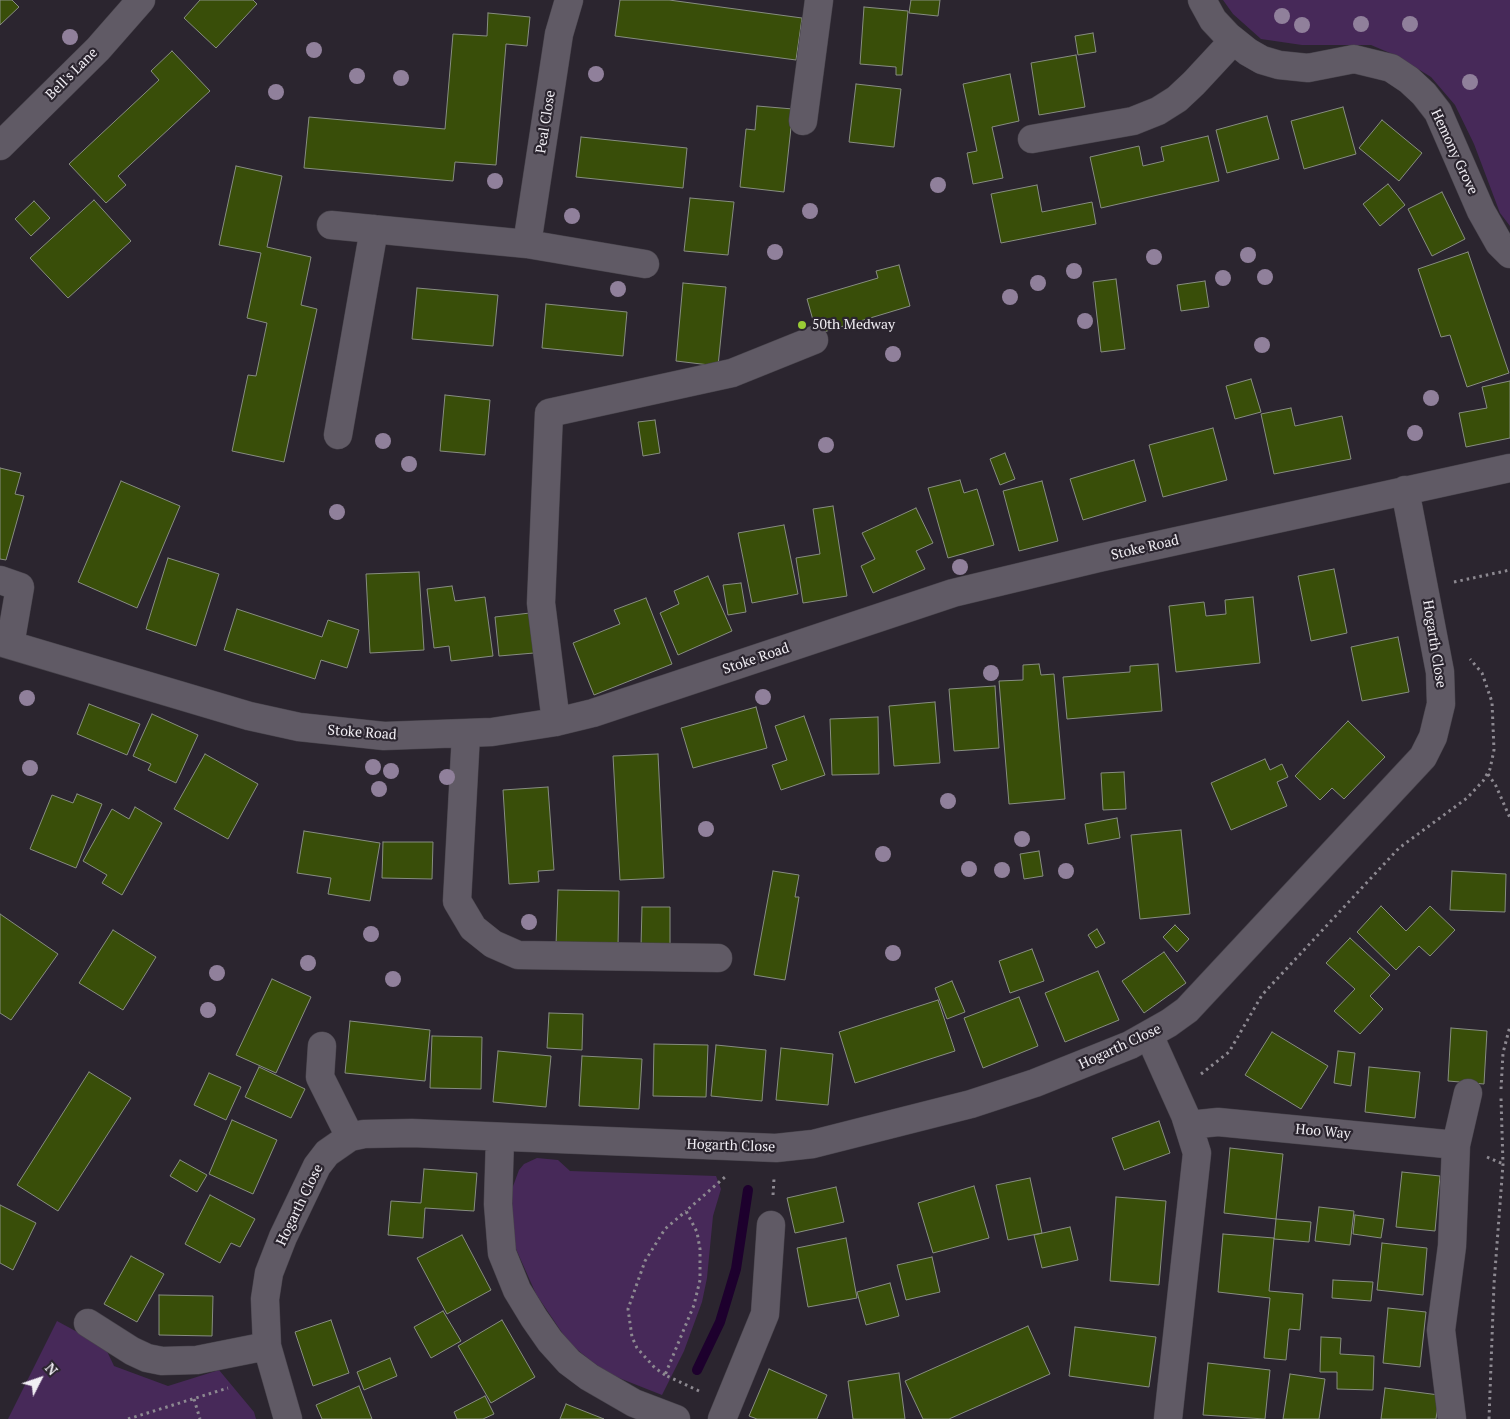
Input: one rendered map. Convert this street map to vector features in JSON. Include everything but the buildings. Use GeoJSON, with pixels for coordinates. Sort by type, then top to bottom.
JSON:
{"type":"FeatureCollection","features":[{"type":"Feature","properties":{"kind":"street","name":"Bell's Lane"},"geometry":{"type":"LineString","coordinates":[[0,146],[98,49],[141,0]]}},
{"type":"Feature","properties":{"kind":"street","name":"Peal Close"},"geometry":{"type":"LineString","coordinates":[[527,244],[559,34],[569,0]]}},
{"type":"Feature","properties":{"kind":"street"},"geometry":{"type":"LineString","coordinates":[[804,121],[819,0]]}},
{"type":"Feature","properties":{"kind":"street","name":"Hemony Grove"},"geometry":{"type":"LineString","coordinates":[[1202,0],[1213,20],[1234,41],[1248,52],[1279,65],[1308,68],[1354,59],[1391,68],[1409,80],[1424,94],[1438,112],[1480,211],[1499,243],[1510,254]]}},
{"type":"Feature","properties":{"kind":"street"},"geometry":{"type":"LineString","coordinates":[[1032,139],[1133,121],[1158,111],[1194,83],[1234,41]]}},
{"type":"Feature","properties":{"kind":"street"},"geometry":{"type":"LineString","coordinates":[[331,225],[527,244],[644,264]]}},
{"type":"Feature","properties":{"kind":"street"},"geometry":{"type":"LineString","coordinates":[[338,435],[374,229]]}},
{"type":"Feature","properties":{"kind":"street"},"geometry":{"type":"LineString","coordinates":[[556,722],[541,603],[549,413],[732,373],[814,340]]}},
{"type":"Feature","properties":{"kind":"street","name":"Stoke Road"},"geometry":{"type":"LineString","coordinates":[[5,643],[249,716],[299,727],[384,736],[466,734],[519,729],[556,722],[631,701],[954,593],[1117,554],[1510,468]]}},
{"type":"Feature","properties":{"kind":"street","name":"Hogarth Close"},"geometry":{"type":"LineString","coordinates":[[288,1419],[267,1346],[264,1299],[268,1273],[318,1166],[327,1153],[350,1137],[364,1134],[412,1133],[776,1148],[813,1144],[971,1104],[1098,1060],[1149,1035],[1178,1017],[1206,991],[1426,751],[1438,723],[1442,694],[1440,672],[1404,490]]}},
{"type":"Feature","properties":{"kind":"street"},"geometry":{"type":"LineString","coordinates":[[0,580],[20,587],[5,643]]}},
{"type":"Feature","properties":{"kind":"street"},"geometry":{"type":"LineString","coordinates":[[466,734],[457,901],[473,928],[493,944],[518,955],[718,958]]}},
{"type":"Feature","properties":{"kind":"street"},"geometry":{"type":"LineString","coordinates":[[1149,1035],[1189,1126],[1197,1153],[1196,1177],[1168,1419]]}},
{"type":"Feature","properties":{"kind":"street"},"geometry":{"type":"LineString","coordinates":[[322,1046],[320,1078],[350,1137]]}},
{"type":"Feature","properties":{"kind":"street"},"geometry":{"type":"LineString","coordinates":[[1452,1419],[1442,1330],[1452,1246],[1456,1145],[1468,1093]]}},
{"type":"Feature","properties":{"kind":"street","name":"Hoo Way"},"geometry":{"type":"LineString","coordinates":[[1189,1126],[1218,1122],[1456,1145]]}},
{"type":"Feature","properties":{"kind":"street"},"geometry":{"type":"LineString","coordinates":[[500,1138],[499,1229],[502,1253],[517,1290],[550,1341],[569,1362],[589,1377],[649,1413]]}},
{"type":"Feature","properties":{"kind":"street"},"geometry":{"type":"LineString","coordinates":[[722,1419],[765,1314],[772,1225]]}},
{"type":"Feature","properties":{"kind":"street"},"geometry":{"type":"LineString","coordinates":[[88,1323],[132,1351],[147,1358],[162,1361],[197,1360],[267,1346]]}},
{"type":"Feature","properties":{"kind":"path"},"geometry":{"type":"LineString","coordinates":[[1424,588],[1510,570]]}},
{"type":"Feature","properties":{"kind":"path"},"geometry":{"type":"LineString","coordinates":[[1488,774],[1496,786],[1510,818]]}},
{"type":"Feature","properties":{"kind":"path"},"geometry":{"type":"LineString","coordinates":[[1489,1419],[1494,1284],[1503,1164],[1501,1081],[1503,1052],[1510,1026]]}},
{"type":"Feature","properties":{"kind":"path"},"geometry":{"type":"LineString","coordinates":[[772,1225],[776,1148]]}},
{"type":"Feature","properties":{"kind":"path"},"geometry":{"type":"LineString","coordinates":[[703,1393],[665,1375],[650,1363],[637,1348],[632,1337],[628,1309],[645,1261],[665,1228],[728,1174]]}},
{"type":"Feature","properties":{"kind":"path"},"geometry":{"type":"LineString","coordinates":[[665,1375],[694,1305],[700,1280],[701,1257],[697,1232],[686,1210]]}},
{"type":"Feature","properties":{"kind":"path"},"geometry":{"type":"LineString","coordinates":[[128,1419],[274,1375]]}},
{"type":"Feature","properties":{"kind":"path"},"geometry":{"type":"LineString","coordinates":[[194,1399],[200,1419]]}},
{"type":"Feature","properties":{"kind":"shaded area"},"geometry":{"type":"Polygon","coordinates":[[[1223,0],[1510,0],[1510,226],[1500,213],[1474,144],[1455,105],[1431,77],[1397,56],[1371,45],[1302,45],[1261,39],[1233,14],[1223,0]]]}},
{"type":"Feature","properties":{"kind":"shaded area"},"geometry":{"type":"Polygon","coordinates":[[[537,1158],[558,1160],[570,1171],[716,1176],[721,1189],[713,1216],[707,1278],[702,1302],[684,1351],[662,1395],[609,1374],[591,1361],[569,1343],[536,1294],[516,1249],[512,1230],[511,1208],[512,1189],[519,1170],[524,1164],[537,1158]]]}},
{"type":"Feature","properties":{"kind":"shaded area"},"geometry":{"type":"Polygon","coordinates":[[[57,1321],[105,1347],[114,1366],[168,1386],[219,1370],[254,1412],[256,1419],[8,1419],[57,1321]]]}},
{"type":"Feature","properties":{"kind":"waterway"},"geometry":{"type":"LineString","coordinates":[[697,1370],[720,1322],[736,1269],[748,1190]]}},
{"type":"Feature","properties":{"kind":"place","name":"50th Medway"},"geometry":{"type":"Point","coordinates":[802,325]}}]}
